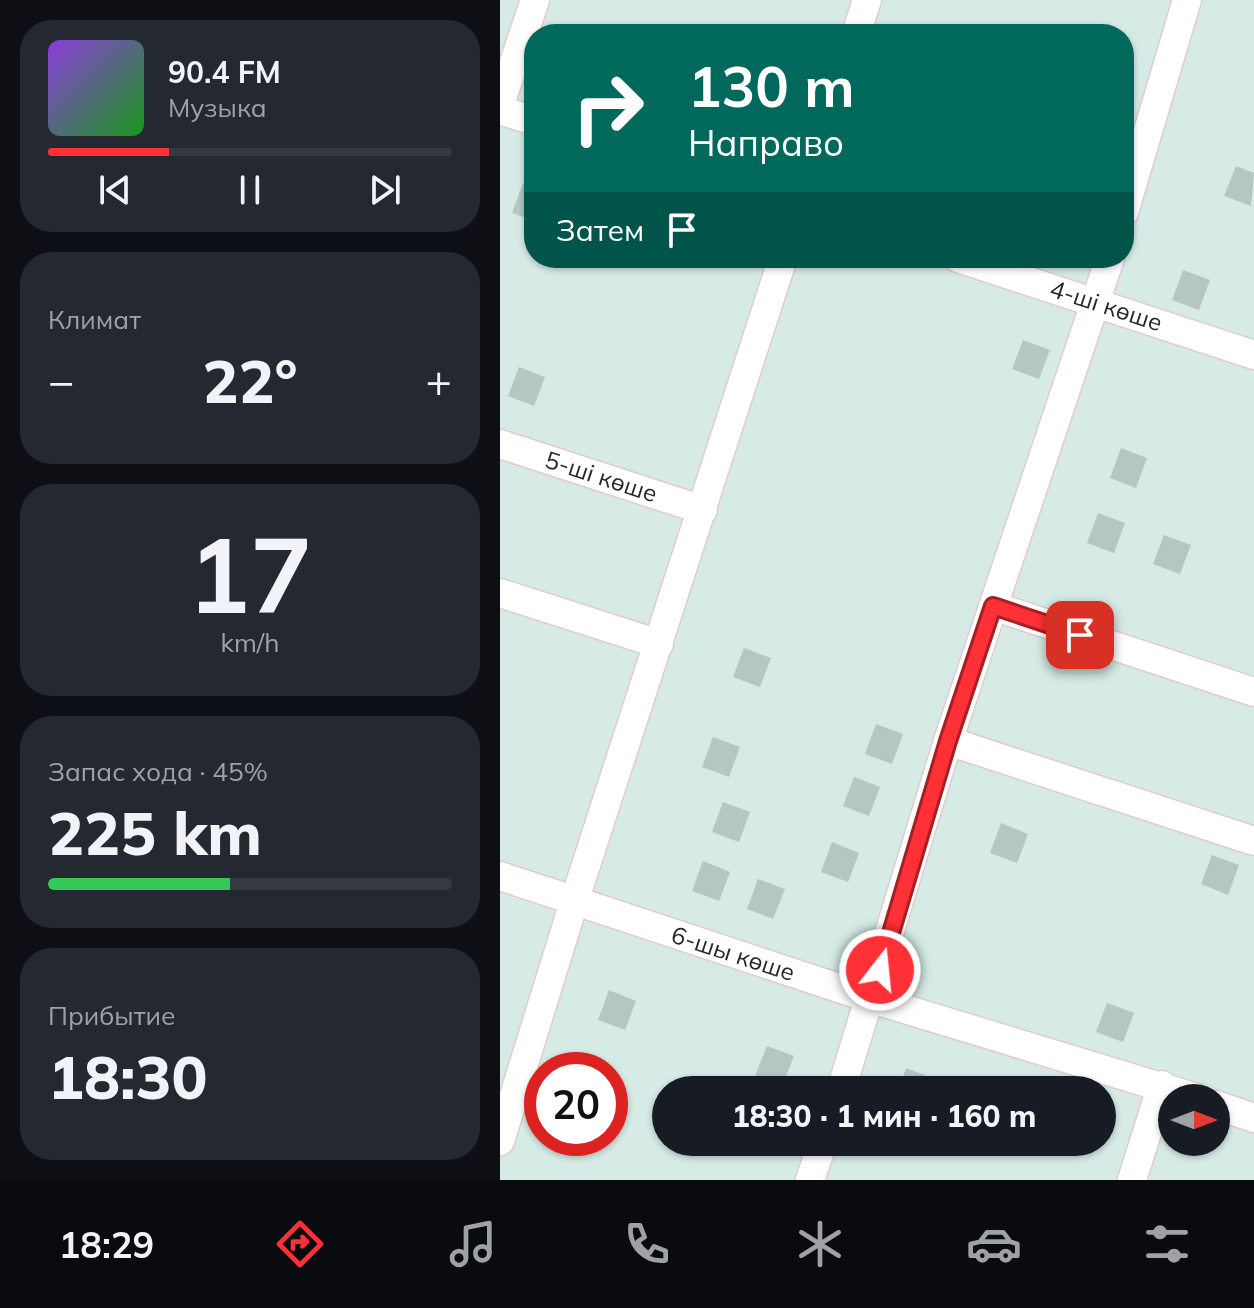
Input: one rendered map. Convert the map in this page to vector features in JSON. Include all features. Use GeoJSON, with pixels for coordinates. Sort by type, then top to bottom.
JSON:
{"type":"FeatureCollection","features":[{"type":"Feature","properties":{"kind":"lane"},"geometry":{"type":"LineString","coordinates":[[527,24],[535,0]]}},
{"type":"Feature","properties":{"kind":"lane"},"geometry":{"type":"LineString","coordinates":[[859,24],[867,0]]}},
{"type":"Feature","properties":{"kind":"lane"},"geometry":{"type":"LineString","coordinates":[[1134,178],[1187,0]]}},
{"type":"Feature","properties":{"kind":"lane"},"geometry":{"type":"LineString","coordinates":[[524,34],[500,107],[524,117]]}},
{"type":"Feature","properties":{"kind":"lane"},"geometry":{"type":"LineString","coordinates":[[500,1141],[574,902],[780,268]]}},
{"type":"Feature","properties":{"kind":"lane","name":"4-ші көше"},"geometry":{"type":"LineString","coordinates":[[989,268],[1254,355]]}},
{"type":"Feature","properties":{"kind":"lane"},"geometry":{"type":"LineString","coordinates":[[846,1076],[872,999],[948,741],[1107,268]]}},
{"type":"Feature","properties":{"kind":"lane","name":"5-ші көше"},"geometry":{"type":"LineString","coordinates":[[500,444],[703,510]]}},
{"type":"Feature","properties":{"kind":"lane"},"geometry":{"type":"LineString","coordinates":[[500,593],[659,644]]}},
{"type":"Feature","properties":{"kind":"lane"},"geometry":{"type":"LineString","coordinates":[[993,606],[1254,692]]}},
{"type":"Feature","properties":{"kind":"lane"},"geometry":{"type":"LineString","coordinates":[[948,741],[1254,841]]}},
{"type":"Feature","properties":{"kind":"lane","name":"6-шы көше"},"geometry":{"type":"LineString","coordinates":[[500,876],[872,999],[1159,1084]]}},
{"type":"Feature","properties":{"kind":"lane"},"geometry":{"type":"LineString","coordinates":[[1132,1180],[1158,1098]]}},
{"type":"Feature","properties":{"kind":"lane"},"geometry":{"type":"LineString","coordinates":[[1230,1110],[1254,1118]]}},
{"type":"Feature","properties":{"kind":"lane"},"geometry":{"type":"LineString","coordinates":[[810,1180],[818,1156]]}},
{"type":"Feature","properties":{"kind":"building"},"geometry":{"type":"Polygon","coordinates":[[[1236,166],[1254,173],[1251,206],[1224,196],[1236,166]]]}},
{"type":"Feature","properties":{"kind":"building"},"geometry":{"type":"Polygon","coordinates":[[[523,183],[524,183],[524,217],[512,213],[523,183]]]}},
{"type":"Feature","properties":{"kind":"building"},"geometry":{"type":"Polygon","coordinates":[[[1183,270],[1210,280],[1199,310],[1172,300],[1183,270]]]}},
{"type":"Feature","properties":{"kind":"building"},"geometry":{"type":"Polygon","coordinates":[[[1023,340],[1050,350],[1039,379],[1012,369],[1023,340]]]}},
{"type":"Feature","properties":{"kind":"building"},"geometry":{"type":"Polygon","coordinates":[[[519,367],[545,377],[534,406],[508,396],[519,367]]]}},
{"type":"Feature","properties":{"kind":"building"},"geometry":{"type":"Polygon","coordinates":[[[1121,448],[1147,458],[1136,488],[1110,478],[1121,448]]]}},
{"type":"Feature","properties":{"kind":"building"},"geometry":{"type":"Polygon","coordinates":[[[1098,513],[1125,523],[1114,553],[1087,543],[1098,513]]]}},
{"type":"Feature","properties":{"kind":"building"},"geometry":{"type":"Polygon","coordinates":[[[1164,535],[1191,545],[1180,574],[1153,564],[1164,535]]]}},
{"type":"Feature","properties":{"kind":"building"},"geometry":{"type":"Polygon","coordinates":[[[744,648],[771,658],[760,687],[733,677],[744,648]]]}},
{"type":"Feature","properties":{"kind":"building"},"geometry":{"type":"Polygon","coordinates":[[[876,724],[903,734],[892,764],[865,754],[876,724]]]}},
{"type":"Feature","properties":{"kind":"building"},"geometry":{"type":"Polygon","coordinates":[[[713,737],[740,747],[729,777],[702,767],[713,737]]]}},
{"type":"Feature","properties":{"kind":"building"},"geometry":{"type":"Polygon","coordinates":[[[854,777],[880,787],[869,816],[843,806],[854,777]]]}},
{"type":"Feature","properties":{"kind":"building"},"geometry":{"type":"Polygon","coordinates":[[[723,802],[750,812],[739,842],[712,832],[723,802]]]}},
{"type":"Feature","properties":{"kind":"building"},"geometry":{"type":"Polygon","coordinates":[[[1001,823],[1028,834],[1017,863],[990,853],[1001,823]]]}},
{"type":"Feature","properties":{"kind":"building"},"geometry":{"type":"Polygon","coordinates":[[[832,842],[859,853],[848,882],[821,872],[832,842]]]}},
{"type":"Feature","properties":{"kind":"building"},"geometry":{"type":"Polygon","coordinates":[[[1212,855],[1239,865],[1228,895],[1201,884],[1212,855]]]}},
{"type":"Feature","properties":{"kind":"building"},"geometry":{"type":"Polygon","coordinates":[[[703,861],[730,872],[719,901],[692,891],[703,861]]]}},
{"type":"Feature","properties":{"kind":"building"},"geometry":{"type":"Polygon","coordinates":[[[758,879],[785,889],[773,919],[747,909],[758,879]]]}},
{"type":"Feature","properties":{"kind":"building"},"geometry":{"type":"Polygon","coordinates":[[[609,990],[636,1001],[625,1030],[598,1020],[609,990]]]}},
{"type":"Feature","properties":{"kind":"building"},"geometry":{"type":"Polygon","coordinates":[[[1107,1003],[1134,1013],[1123,1042],[1096,1032],[1107,1003]]]}},
{"type":"Feature","properties":{"kind":"building"},"geometry":{"type":"Polygon","coordinates":[[[767,1046],[794,1056],[786,1076],[755,1076],[767,1046]]]}},
{"type":"Feature","properties":{"kind":"building"},"geometry":{"type":"Polygon","coordinates":[[[906,1068],[925,1075],[925,1076],[903,1076],[906,1068]]]}},
{"type":"Feature","properties":{"kind":"route"},"geometry":{"type":"LineString","coordinates":[[880,970],[948,741],[993,606],[1080,635]]}}]}
